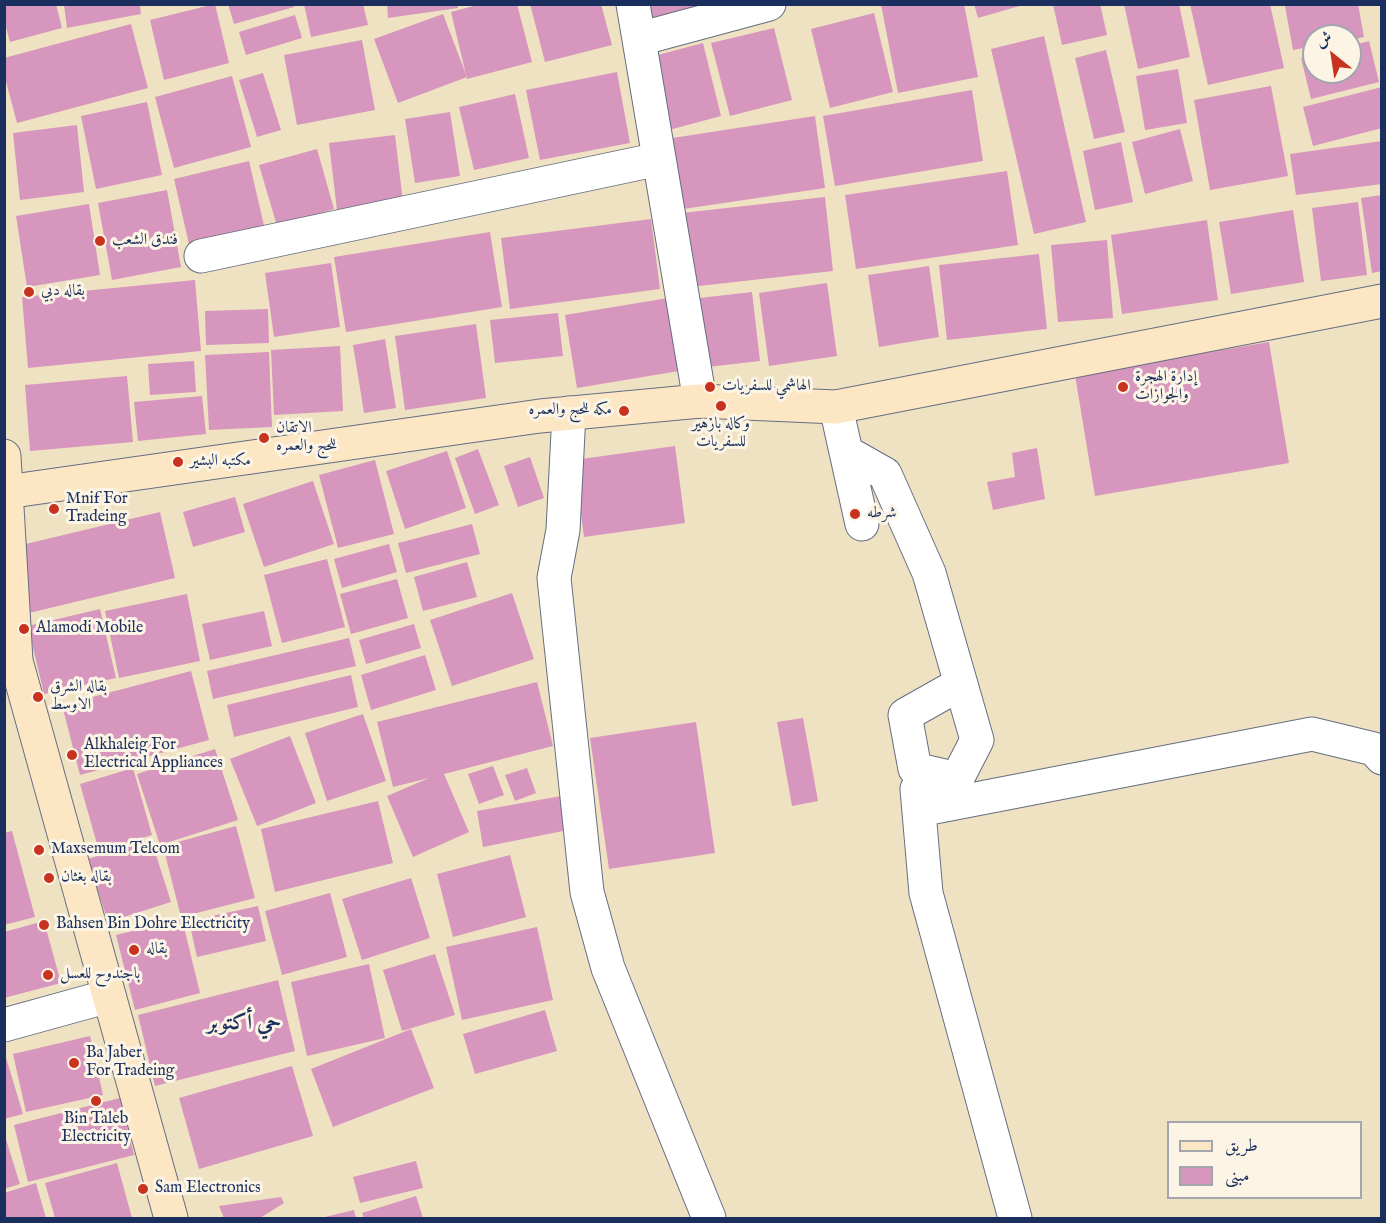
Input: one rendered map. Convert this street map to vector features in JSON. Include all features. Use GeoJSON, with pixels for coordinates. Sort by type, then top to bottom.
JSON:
{"type":"FeatureCollection","features":[{"type":"Feature","properties":{"kind":"street"},"geometry":{"type":"LineString","coordinates":[[633,4],[700,401]]}},
{"type":"Feature","properties":{"kind":"street"},"geometry":{"type":"LineString","coordinates":[[639,39],[769,4]]}},
{"type":"Feature","properties":{"kind":"street"},"geometry":{"type":"LineString","coordinates":[[201,256],[659,159]]}},
{"type":"Feature","properties":{"kind":"street"},"geometry":{"type":"LineString","coordinates":[[5,492],[569,413],[700,401],[836,407],[1382,301]]}},
{"type":"Feature","properties":{"kind":"street"},"geometry":{"type":"LineString","coordinates":[[836,407],[862,524]]}},
{"type":"Feature","properties":{"kind":"street"},"geometry":{"type":"LineString","coordinates":[[569,413],[563,530],[554,578],[586,892],[608,968],[709,1218]]}},
{"type":"Feature","properties":{"kind":"street"},"geometry":{"type":"LineString","coordinates":[[846,452],[885,474],[929,573],[977,740],[957,779],[915,769]]}},
{"type":"Feature","properties":{"kind":"street"},"geometry":{"type":"LineString","coordinates":[[4,456],[10,662],[109,996],[171,1218]]}},
{"type":"Feature","properties":{"kind":"street"},"geometry":{"type":"LineString","coordinates":[[960,684],[905,715],[915,769],[926,893],[1015,1218]]}},
{"type":"Feature","properties":{"kind":"street"},"geometry":{"type":"LineString","coordinates":[[919,810],[1312,734],[1374,749],[1382,759]]}},
{"type":"Feature","properties":{"kind":"street"},"geometry":{"type":"LineString","coordinates":[[4,1025],[109,996]]}},
{"type":"Feature","properties":{"kind":"building"},"geometry":{"type":"Polygon","coordinates":[[[4,4],[56,4],[62,28],[10,42],[4,20],[4,4]]]}},
{"type":"Feature","properties":{"kind":"building"},"geometry":{"type":"Polygon","coordinates":[[[215,4],[229,63],[164,80],[150,20],[215,4]]]}},
{"type":"Feature","properties":{"kind":"building"},"geometry":{"type":"Polygon","coordinates":[[[228,4],[294,4],[294,7],[234,24],[228,4]]]}},
{"type":"Feature","properties":{"kind":"building"},"geometry":{"type":"Polygon","coordinates":[[[304,4],[363,4],[368,25],[311,37],[304,4]]]}},
{"type":"Feature","properties":{"kind":"building"},"geometry":{"type":"Polygon","coordinates":[[[387,4],[458,4],[458,8],[388,18],[387,4]]]}},
{"type":"Feature","properties":{"kind":"building"},"geometry":{"type":"Polygon","coordinates":[[[481,4],[517,4],[532,62],[467,79],[451,12],[481,4]]]}},
{"type":"Feature","properties":{"kind":"building"},"geometry":{"type":"Polygon","coordinates":[[[530,4],[601,4],[612,45],[545,62],[530,4]]]}},
{"type":"Feature","properties":{"kind":"building"},"geometry":{"type":"Polygon","coordinates":[[[621,4],[693,4],[696,17],[632,37],[621,4]]]}},
{"type":"Feature","properties":{"kind":"building"},"geometry":{"type":"Polygon","coordinates":[[[881,4],[964,4],[978,77],[898,93],[881,4]]]}},
{"type":"Feature","properties":{"kind":"building"},"geometry":{"type":"Polygon","coordinates":[[[974,4],[1023,4],[1023,5],[978,18],[974,4]]]}},
{"type":"Feature","properties":{"kind":"building"},"geometry":{"type":"Polygon","coordinates":[[[1053,4],[1100,4],[1107,35],[1062,45],[1053,4]]]}},
{"type":"Feature","properties":{"kind":"building"},"geometry":{"type":"Polygon","coordinates":[[[1124,4],[1179,4],[1190,57],[1138,69],[1124,4]]]}},
{"type":"Feature","properties":{"kind":"building"},"geometry":{"type":"Polygon","coordinates":[[[1190,4],[1270,4],[1284,68],[1208,85],[1190,4]]]}},
{"type":"Feature","properties":{"kind":"building"},"geometry":{"type":"Polygon","coordinates":[[[1292,4],[1358,4],[1362,24],[1302,24],[1302,48],[1293,50],[1285,6],[1292,4]]]}},
{"type":"Feature","properties":{"kind":"building"},"geometry":{"type":"Polygon","coordinates":[[[64,5],[140,5],[141,14],[67,28],[64,5]]]}},
{"type":"Feature","properties":{"kind":"building"},"geometry":{"type":"Polygon","coordinates":[[[874,13],[893,92],[830,108],[811,29],[874,13]]]}},
{"type":"Feature","properties":{"kind":"building"},"geometry":{"type":"Polygon","coordinates":[[[443,14],[467,77],[398,103],[374,39],[443,14]]]}},
{"type":"Feature","properties":{"kind":"building"},"geometry":{"type":"Polygon","coordinates":[[[295,15],[302,38],[246,55],[239,32],[295,15]]]}},
{"type":"Feature","properties":{"kind":"building"},"geometry":{"type":"Polygon","coordinates":[[[131,24],[148,88],[17,123],[4,74],[4,58],[131,24]]]}},
{"type":"Feature","properties":{"kind":"building"},"geometry":{"type":"Polygon","coordinates":[[[774,28],[792,100],[730,116],[711,43],[774,28]]]}},
{"type":"Feature","properties":{"kind":"building"},"geometry":{"type":"Polygon","coordinates":[[[1044,36],[1086,222],[1034,234],[991,49],[1044,36]]]}},
{"type":"Feature","properties":{"kind":"building"},"geometry":{"type":"Polygon","coordinates":[[[362,40],[375,110],[297,125],[284,55],[362,40]]]}},
{"type":"Feature","properties":{"kind":"building"},"geometry":{"type":"Polygon","coordinates":[[[1369,41],[1379,82],[1311,99],[1307,84],[1362,84],[1362,43],[1369,41]]]}},
{"type":"Feature","properties":{"kind":"building"},"geometry":{"type":"Polygon","coordinates":[[[703,43],[721,116],[669,130],[650,57],[703,43]]]}},
{"type":"Feature","properties":{"kind":"building"},"geometry":{"type":"Polygon","coordinates":[[[1106,50],[1125,132],[1094,139],[1075,58],[1106,50]]]}},
{"type":"Feature","properties":{"kind":"building"},"geometry":{"type":"Polygon","coordinates":[[[1178,69],[1187,123],[1145,130],[1136,76],[1178,69]]]}},
{"type":"Feature","properties":{"kind":"building"},"geometry":{"type":"Polygon","coordinates":[[[617,72],[630,143],[540,160],[526,90],[617,72]]]}},
{"type":"Feature","properties":{"kind":"building"},"geometry":{"type":"Polygon","coordinates":[[[263,73],[281,130],[257,137],[239,80],[263,73]]]}},
{"type":"Feature","properties":{"kind":"building"},"geometry":{"type":"Polygon","coordinates":[[[232,76],[251,147],[174,168],[155,97],[232,76]]]}},
{"type":"Feature","properties":{"kind":"building"},"geometry":{"type":"Polygon","coordinates":[[[1271,86],[1288,176],[1210,190],[1194,100],[1271,86]]]}},
{"type":"Feature","properties":{"kind":"building"},"geometry":{"type":"Polygon","coordinates":[[[1382,87],[1382,128],[1313,146],[1303,107],[1382,87]]]}},
{"type":"Feature","properties":{"kind":"building"},"geometry":{"type":"Polygon","coordinates":[[[972,90],[983,161],[835,186],[823,116],[972,90]]]}},
{"type":"Feature","properties":{"kind":"building"},"geometry":{"type":"Polygon","coordinates":[[[515,94],[529,158],[474,170],[459,107],[515,94]]]}},
{"type":"Feature","properties":{"kind":"building"},"geometry":{"type":"Polygon","coordinates":[[[147,102],[162,175],[96,189],[81,116],[147,102]]]}},
{"type":"Feature","properties":{"kind":"building"},"geometry":{"type":"Polygon","coordinates":[[[450,112],[460,176],[415,183],[405,119],[450,112]]]}},
{"type":"Feature","properties":{"kind":"building"},"geometry":{"type":"Polygon","coordinates":[[[815,116],[825,188],[663,212],[653,141],[815,116]]]}},
{"type":"Feature","properties":{"kind":"building"},"geometry":{"type":"Polygon","coordinates":[[[77,125],[84,192],[20,200],[13,133],[77,125]]]}},
{"type":"Feature","properties":{"kind":"building"},"geometry":{"type":"Polygon","coordinates":[[[1180,129],[1193,181],[1145,194],[1132,142],[1180,129]]]}},
{"type":"Feature","properties":{"kind":"building"},"geometry":{"type":"Polygon","coordinates":[[[395,135],[403,202],[337,210],[329,143],[395,135]]]}},
{"type":"Feature","properties":{"kind":"building"},"geometry":{"type":"Polygon","coordinates":[[[1382,141],[1382,184],[1296,195],[1290,154],[1382,141]]]}},
{"type":"Feature","properties":{"kind":"building"},"geometry":{"type":"Polygon","coordinates":[[[1121,142],[1133,202],[1095,210],[1083,151],[1121,142]]]}},
{"type":"Feature","properties":{"kind":"building"},"geometry":{"type":"Polygon","coordinates":[[[317,149],[334,209],[277,226],[259,165],[317,149]]]}},
{"type":"Feature","properties":{"kind":"building"},"geometry":{"type":"Polygon","coordinates":[[[249,161],[266,234],[191,253],[174,179],[249,161]]]}},
{"type":"Feature","properties":{"kind":"building"},"geometry":{"type":"Polygon","coordinates":[[[1007,171],[1018,245],[856,269],[845,195],[1007,171]]]}},
{"type":"Feature","properties":{"kind":"building"},"geometry":{"type":"Polygon","coordinates":[[[167,190],[181,267],[112,280],[98,203],[167,190]]]}},
{"type":"Feature","properties":{"kind":"building"},"geometry":{"type":"Polygon","coordinates":[[[1382,195],[1382,271],[1372,273],[1361,198],[1382,195]]]}},
{"type":"Feature","properties":{"kind":"building"},"geometry":{"type":"Polygon","coordinates":[[[825,197],[833,271],[690,287],[682,213],[825,197]]]}},
{"type":"Feature","properties":{"kind":"building"},"geometry":{"type":"Polygon","coordinates":[[[1358,202],[1367,275],[1321,281],[1312,208],[1358,202]]]}},
{"type":"Feature","properties":{"kind":"building"},"geometry":{"type":"Polygon","coordinates":[[[89,204],[100,275],[27,287],[16,216],[89,204]]]}},
{"type":"Feature","properties":{"kind":"building"},"geometry":{"type":"Polygon","coordinates":[[[1293,210],[1304,282],[1231,294],[1219,222],[1293,210]]]}},
{"type":"Feature","properties":{"kind":"building"},"geometry":{"type":"Polygon","coordinates":[[[651,219],[660,289],[510,309],[501,238],[651,219]]]}},
{"type":"Feature","properties":{"kind":"building"},"geometry":{"type":"Polygon","coordinates":[[[1207,220],[1218,300],[1122,314],[1111,235],[1207,220]]]}},
{"type":"Feature","properties":{"kind":"building"},"geometry":{"type":"Polygon","coordinates":[[[490,232],[502,307],[346,332],[334,257],[490,232]]]}},
{"type":"Feature","properties":{"kind":"building"},"geometry":{"type":"Polygon","coordinates":[[[1107,240],[1113,318],[1058,322],[1051,245],[1107,240]]]}},
{"type":"Feature","properties":{"kind":"building"},"geometry":{"type":"Polygon","coordinates":[[[1039,254],[1047,329],[947,340],[939,265],[1039,254]]]}},
{"type":"Feature","properties":{"kind":"building"},"geometry":{"type":"Polygon","coordinates":[[[331,263],[340,327],[274,337],[265,273],[331,263]]]}},
{"type":"Feature","properties":{"kind":"building"},"geometry":{"type":"Polygon","coordinates":[[[929,266],[939,337],[879,347],[868,275],[929,266]]]}},
{"type":"Feature","properties":{"kind":"building"},"geometry":{"type":"Polygon","coordinates":[[[195,280],[201,351],[28,368],[22,297],[195,280]]]}},
{"type":"Feature","properties":{"kind":"building"},"geometry":{"type":"Polygon","coordinates":[[[827,283],[837,356],[769,366],[759,293],[827,283]]]}},
{"type":"Feature","properties":{"kind":"building"},"geometry":{"type":"Polygon","coordinates":[[[752,292],[760,361],[699,368],[691,299],[752,292]]]}},
{"type":"Feature","properties":{"kind":"building"},"geometry":{"type":"Polygon","coordinates":[[[668,298],[679,371],[577,388],[565,315],[668,298]]]}},
{"type":"Feature","properties":{"kind":"building"},"geometry":{"type":"Polygon","coordinates":[[[268,309],[269,343],[206,345],[205,311],[268,309]]]}},
{"type":"Feature","properties":{"kind":"building"},"geometry":{"type":"Polygon","coordinates":[[[558,313],[563,356],[495,363],[490,320],[558,313]]]}},
{"type":"Feature","properties":{"kind":"building"},"geometry":{"type":"Polygon","coordinates":[[[476,324],[486,398],[405,410],[395,336],[476,324]]]}},
{"type":"Feature","properties":{"kind":"building"},"geometry":{"type":"Polygon","coordinates":[[[385,339],[396,408],[364,413],[353,345],[385,339]]]}},
{"type":"Feature","properties":{"kind":"building"},"geometry":{"type":"Polygon","coordinates":[[[1269,342],[1289,463],[1095,496],[1075,375],[1269,342]]]}},
{"type":"Feature","properties":{"kind":"building"},"geometry":{"type":"Polygon","coordinates":[[[340,346],[343,411],[274,415],[271,350],[340,346]]]}},
{"type":"Feature","properties":{"kind":"building"},"geometry":{"type":"Polygon","coordinates":[[[269,352],[272,427],[209,430],[205,355],[269,352]]]}},
{"type":"Feature","properties":{"kind":"building"},"geometry":{"type":"Polygon","coordinates":[[[194,361],[196,392],[150,395],[148,364],[194,361]]]}},
{"type":"Feature","properties":{"kind":"building"},"geometry":{"type":"Polygon","coordinates":[[[127,376],[133,442],[30,451],[25,385],[127,376]]]}},
{"type":"Feature","properties":{"kind":"building"},"geometry":{"type":"Polygon","coordinates":[[[202,396],[206,434],[138,441],[134,402],[202,396]]]}},
{"type":"Feature","properties":{"kind":"building"},"geometry":{"type":"Polygon","coordinates":[[[675,446],[685,523],[584,537],[574,460],[675,446]]]}},
{"type":"Feature","properties":{"kind":"building"},"geometry":{"type":"Polygon","coordinates":[[[1037,448],[1045,499],[993,510],[987,482],[1015,477],[1012,453],[1037,448]]]}},
{"type":"Feature","properties":{"kind":"building"},"geometry":{"type":"Polygon","coordinates":[[[478,449],[499,505],[475,514],[455,458],[478,449]]]}},
{"type":"Feature","properties":{"kind":"building"},"geometry":{"type":"Polygon","coordinates":[[[447,451],[466,508],[405,529],[386,471],[447,451]]]}},
{"type":"Feature","properties":{"kind":"building"},"geometry":{"type":"Polygon","coordinates":[[[530,457],[544,498],[518,507],[504,466],[530,457]]]}},
{"type":"Feature","properties":{"kind":"building"},"geometry":{"type":"Polygon","coordinates":[[[375,460],[394,534],[338,548],[319,475],[375,460]]]}},
{"type":"Feature","properties":{"kind":"building"},"geometry":{"type":"Polygon","coordinates":[[[313,481],[334,544],[264,567],[243,504],[313,481]]]}},
{"type":"Feature","properties":{"kind":"building"},"geometry":{"type":"Polygon","coordinates":[[[235,497],[245,532],[193,547],[183,512],[235,497]]]}},
{"type":"Feature","properties":{"kind":"building"},"geometry":{"type":"Polygon","coordinates":[[[160,512],[175,578],[29,613],[13,547],[160,512]]]}},
{"type":"Feature","properties":{"kind":"building"},"geometry":{"type":"Polygon","coordinates":[[[472,524],[480,554],[406,573],[398,543],[472,524]]]}},
{"type":"Feature","properties":{"kind":"building"},"geometry":{"type":"Polygon","coordinates":[[[389,544],[397,572],[342,588],[334,559],[389,544]]]}},
{"type":"Feature","properties":{"kind":"building"},"geometry":{"type":"Polygon","coordinates":[[[327,559],[345,627],[282,643],[264,575],[327,559]]]}},
{"type":"Feature","properties":{"kind":"building"},"geometry":{"type":"Polygon","coordinates":[[[467,562],[477,597],[423,611],[414,577],[467,562]]]}},
{"type":"Feature","properties":{"kind":"building"},"geometry":{"type":"Polygon","coordinates":[[[397,579],[408,618],[351,634],[340,594],[397,579]]]}},
{"type":"Feature","properties":{"kind":"building"},"geometry":{"type":"Polygon","coordinates":[[[512,593],[534,659],[452,686],[430,620],[512,593]]]}},
{"type":"Feature","properties":{"kind":"building"},"geometry":{"type":"Polygon","coordinates":[[[187,594],[200,661],[119,678],[105,611],[187,594]]]}},
{"type":"Feature","properties":{"kind":"building"},"geometry":{"type":"Polygon","coordinates":[[[100,609],[116,678],[44,694],[28,626],[100,609]]]}},
{"type":"Feature","properties":{"kind":"building"},"geometry":{"type":"Polygon","coordinates":[[[264,611],[272,646],[210,660],[202,624],[264,611]]]}},
{"type":"Feature","properties":{"kind":"building"},"geometry":{"type":"Polygon","coordinates":[[[414,624],[421,648],[366,664],[359,640],[414,624]]]}},
{"type":"Feature","properties":{"kind":"building"},"geometry":{"type":"Polygon","coordinates":[[[349,638],[356,666],[213,699],[207,671],[349,638]]]}},
{"type":"Feature","properties":{"kind":"building"},"geometry":{"type":"Polygon","coordinates":[[[425,655],[436,690],[371,710],[361,675],[425,655]]]}},
{"type":"Feature","properties":{"kind":"building"},"geometry":{"type":"Polygon","coordinates":[[[191,671],[209,740],[80,775],[62,705],[191,671]]]}},
{"type":"Feature","properties":{"kind":"building"},"geometry":{"type":"Polygon","coordinates":[[[351,675],[358,707],[234,737],[227,705],[351,675]]]}},
{"type":"Feature","properties":{"kind":"building"},"geometry":{"type":"Polygon","coordinates":[[[537,682],[553,746],[444,774],[469,832],[413,857],[387,796],[429,778],[393,787],[377,722],[537,682]]]}},
{"type":"Feature","properties":{"kind":"building"},"geometry":{"type":"Polygon","coordinates":[[[363,714],[386,781],[327,801],[305,733],[363,714]]]}},
{"type":"Feature","properties":{"kind":"building"},"geometry":{"type":"Polygon","coordinates":[[[803,718],[818,801],[792,806],[777,722],[803,718]]]}},
{"type":"Feature","properties":{"kind":"building"},"geometry":{"type":"Polygon","coordinates":[[[696,722],[715,853],[609,869],[590,738],[696,722]]]}},
{"type":"Feature","properties":{"kind":"building"},"geometry":{"type":"Polygon","coordinates":[[[290,736],[316,803],[257,826],[230,759],[290,736]]]}},
{"type":"Feature","properties":{"kind":"building"},"geometry":{"type":"Polygon","coordinates":[[[215,749],[238,820],[160,845],[137,774],[215,749]]]}},
{"type":"Feature","properties":{"kind":"building"},"geometry":{"type":"Polygon","coordinates":[[[493,766],[504,795],[479,804],[468,774],[493,766]]]}},
{"type":"Feature","properties":{"kind":"building"},"geometry":{"type":"Polygon","coordinates":[[[133,768],[152,835],[99,851],[80,784],[133,768]]]}},
{"type":"Feature","properties":{"kind":"building"},"geometry":{"type":"Polygon","coordinates":[[[527,768],[536,793],[515,801],[505,775],[527,768]]]}},
{"type":"Feature","properties":{"kind":"building"},"geometry":{"type":"Polygon","coordinates":[[[567,795],[573,829],[483,847],[477,811],[567,795]]]}},
{"type":"Feature","properties":{"kind":"building"},"geometry":{"type":"Polygon","coordinates":[[[378,801],[393,863],[275,892],[261,829],[378,801]]]}},
{"type":"Feature","properties":{"kind":"building"},"geometry":{"type":"Polygon","coordinates":[[[236,826],[255,898],[181,917],[163,846],[236,826]]]}},
{"type":"Feature","properties":{"kind":"building"},"geometry":{"type":"Polygon","coordinates":[[[12,831],[35,917],[4,925],[4,833],[12,831]]]}},
{"type":"Feature","properties":{"kind":"building"},"geometry":{"type":"Polygon","coordinates":[[[151,839],[171,902],[108,922],[88,859],[151,839]]]}},
{"type":"Feature","properties":{"kind":"building"},"geometry":{"type":"Polygon","coordinates":[[[510,855],[526,917],[453,937],[437,874],[510,855]]]}},
{"type":"Feature","properties":{"kind":"building"},"geometry":{"type":"Polygon","coordinates":[[[411,878],[430,938],[362,960],[342,899],[411,878]]]}},
{"type":"Feature","properties":{"kind":"building"},"geometry":{"type":"Polygon","coordinates":[[[330,893],[347,957],[282,975],[265,911],[330,893]]]}},
{"type":"Feature","properties":{"kind":"building"},"geometry":{"type":"Polygon","coordinates":[[[258,906],[266,941],[197,957],[189,921],[258,906]]]}},
{"type":"Feature","properties":{"kind":"building"},"geometry":{"type":"Polygon","coordinates":[[[182,919],[200,993],[135,1010],[116,935],[182,919]]]}},
{"type":"Feature","properties":{"kind":"building"},"geometry":{"type":"Polygon","coordinates":[[[44,921],[61,983],[4,998],[4,932],[44,921]]]}},
{"type":"Feature","properties":{"kind":"building"},"geometry":{"type":"Polygon","coordinates":[[[537,927],[553,1000],[462,1020],[446,947],[537,927]]]}},
{"type":"Feature","properties":{"kind":"building"},"geometry":{"type":"Polygon","coordinates":[[[435,954],[455,1015],[402,1031],[383,970],[435,954]]]}},
{"type":"Feature","properties":{"kind":"building"},"geometry":{"type":"Polygon","coordinates":[[[369,964],[385,1038],[307,1056],[291,982],[369,964]]]}},
{"type":"Feature","properties":{"kind":"building"},"geometry":{"type":"Polygon","coordinates":[[[278,980],[295,1051],[155,1086],[138,1015],[278,980]]]}},
{"type":"Feature","properties":{"kind":"building"},"geometry":{"type":"Polygon","coordinates":[[[545,1010],[557,1051],[475,1074],[463,1034],[545,1010]]]}},
{"type":"Feature","properties":{"kind":"building"},"geometry":{"type":"Polygon","coordinates":[[[411,1029],[434,1088],[333,1127],[311,1069],[411,1029]]]}},
{"type":"Feature","properties":{"kind":"building"},"geometry":{"type":"Polygon","coordinates":[[[90,1036],[103,1095],[26,1112],[13,1054],[90,1036]]]}},
{"type":"Feature","properties":{"kind":"building"},"geometry":{"type":"Polygon","coordinates":[[[4,1051],[23,1114],[4,1119],[4,1051]]]}},
{"type":"Feature","properties":{"kind":"building"},"geometry":{"type":"Polygon","coordinates":[[[292,1066],[313,1136],[199,1169],[179,1098],[292,1066]]]}},
{"type":"Feature","properties":{"kind":"building"},"geometry":{"type":"Polygon","coordinates":[[[120,1098],[134,1155],[28,1182],[14,1125],[120,1098]]]}},
{"type":"Feature","properties":{"kind":"building"},"geometry":{"type":"Polygon","coordinates":[[[4,1133],[20,1184],[4,1189],[4,1133]]]}},
{"type":"Feature","properties":{"kind":"building"},"geometry":{"type":"Polygon","coordinates":[[[416,1161],[423,1188],[360,1203],[353,1177],[416,1161]]]}},
{"type":"Feature","properties":{"kind":"building"},"geometry":{"type":"Polygon","coordinates":[[[117,1163],[132,1218],[55,1218],[45,1183],[117,1163]]]}},
{"type":"Feature","properties":{"kind":"building"},"geometry":{"type":"Polygon","coordinates":[[[36,1183],[46,1218],[4,1218],[4,1193],[36,1183]]]}},
{"type":"Feature","properties":{"kind":"building"},"geometry":{"type":"Polygon","coordinates":[[[416,1196],[423,1218],[364,1218],[362,1213],[416,1196]]]}},
{"type":"Feature","properties":{"kind":"building"},"geometry":{"type":"Polygon","coordinates":[[[281,1197],[284,1203],[260,1218],[224,1218],[219,1206],[281,1197]]]}},
{"type":"Feature","properties":{"kind":"building"},"geometry":{"type":"Polygon","coordinates":[[[354,1210],[356,1218],[321,1218],[354,1210]]]}},
{"type":"Feature","properties":{"kind":"place","name":"فندق الشعب"},"geometry":{"type":"Point","coordinates":[100,241]}},
{"type":"Feature","properties":{"kind":"place","name":"بقاله دبي"},"geometry":{"type":"Point","coordinates":[29,292]}},
{"type":"Feature","properties":{"kind":"place","name":"الهاشمي للسفريات"},"geometry":{"type":"Point","coordinates":[710,387]}},
{"type":"Feature","properties":{"kind":"place","name":"إدارة الهجرة والجوازات"},"geometry":{"type":"Point","coordinates":[1123,387]}},
{"type":"Feature","properties":{"kind":"place","name":"وكاله بازهير للسفريات"},"geometry":{"type":"Point","coordinates":[721,406]}},
{"type":"Feature","properties":{"kind":"place","name":"مكه للحج والعمره"},"geometry":{"type":"Point","coordinates":[624,411]}},
{"type":"Feature","properties":{"kind":"place","name":"الاتقان للحج والعمره"},"geometry":{"type":"Point","coordinates":[264,438]}},
{"type":"Feature","properties":{"kind":"place","name":"مكتبه البشير"},"geometry":{"type":"Point","coordinates":[178,462]}},
{"type":"Feature","properties":{"kind":"place","name":"Mnif For Tradeing"},"geometry":{"type":"Point","coordinates":[54,509]}},
{"type":"Feature","properties":{"kind":"place","name":"شرطه"},"geometry":{"type":"Point","coordinates":[855,514]}},
{"type":"Feature","properties":{"kind":"place","name":"Alamodi Mobile"},"geometry":{"type":"Point","coordinates":[24,629]}},
{"type":"Feature","properties":{"kind":"place","name":"بقاله الشرق الاوسط"},"geometry":{"type":"Point","coordinates":[38,697]}},
{"type":"Feature","properties":{"kind":"place","name":"Alkhaleig For Electrical Appliances"},"geometry":{"type":"Point","coordinates":[72,755]}},
{"type":"Feature","properties":{"kind":"place","name":"Maxsemum Telcom"},"geometry":{"type":"Point","coordinates":[39,850]}},
{"type":"Feature","properties":{"kind":"place","name":"بقاله بغثان"},"geometry":{"type":"Point","coordinates":[49,878]}},
{"type":"Feature","properties":{"kind":"place","name":"Bahsen Bin Dohre Electricity"},"geometry":{"type":"Point","coordinates":[44,925]}},
{"type":"Feature","properties":{"kind":"place","name":"بقاله"},"geometry":{"type":"Point","coordinates":[134,950]}},
{"type":"Feature","properties":{"kind":"place","name":"باجندوح للعسل"},"geometry":{"type":"Point","coordinates":[48,975]}},
{"type":"Feature","properties":{"kind":"place","name":"Ba Jaber For Tradeing"},"geometry":{"type":"Point","coordinates":[74,1063]}},
{"type":"Feature","properties":{"kind":"place","name":"Bin Taleb Electricity"},"geometry":{"type":"Point","coordinates":[96,1101]}},
{"type":"Feature","properties":{"kind":"place","name":"Sam Electronics"},"geometry":{"type":"Point","coordinates":[143,1189]}},
{"type":"Feature","properties":{"kind":"district","name":"حي أكتوبر"},"geometry":{"type":"Point","coordinates":[244,1024]}}]}
